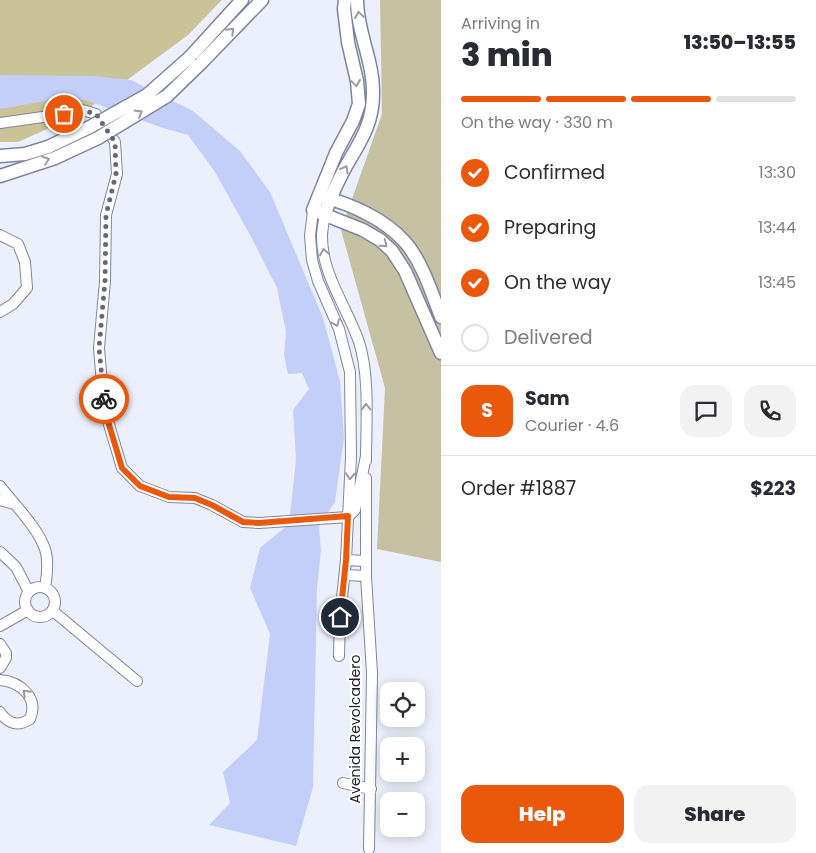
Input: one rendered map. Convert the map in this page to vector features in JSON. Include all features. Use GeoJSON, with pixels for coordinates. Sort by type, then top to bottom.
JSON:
{"type":"FeatureCollection","features":[{"type":"Feature","properties":{"kind":"main road"},"geometry":{"type":"LineString","coordinates":[[0,176],[55,158],[98,138],[167,96],[242,0]]}},
{"type":"Feature","properties":{"kind":"main road"},"geometry":{"type":"LineString","coordinates":[[0,156],[26,154],[48,147],[90,127],[147,95],[195,60],[262,0]]}},
{"type":"Feature","properties":{"kind":"main road","name":"Avenida Revolcadero"},"geometry":{"type":"LineString","coordinates":[[319,212],[336,153],[353,121],[359,104],[357,81],[348,42],[344,9],[345,0]]}},
{"type":"Feature","properties":{"kind":"main road","name":"Avenida Revolcadero"},"geometry":{"type":"LineString","coordinates":[[324,197],[344,169],[366,131],[371,114],[374,94],[372,75],[360,25],[358,0]]}},
{"type":"Feature","properties":{"kind":"main road"},"geometry":{"type":"LineString","coordinates":[[324,197],[372,217],[405,241],[419,264],[441,317]]}},
{"type":"Feature","properties":{"kind":"main road"},"geometry":{"type":"LineString","coordinates":[[319,212],[363,230],[392,250],[405,271],[441,353]]}},
{"type":"Feature","properties":{"kind":"street"},"geometry":{"type":"LineString","coordinates":[[0,123],[64,114],[79,109],[96,114],[115,142],[116,174],[106,215],[105,281],[99,348],[104,408],[122,468],[140,486],[169,497],[195,498],[243,522],[259,523],[336,518],[348,516],[356,510],[366,456]]}},
{"type":"Feature","properties":{"kind":"street","name":"Avenida Revolcadero"},"geometry":{"type":"LineString","coordinates":[[319,212],[324,254],[330,275],[359,342],[363,360],[366,456],[366,576],[372,673],[369,849]]}},
{"type":"Feature","properties":{"kind":"street","name":"Avenida Revolcadero"},"geometry":{"type":"LineString","coordinates":[[319,212],[310,236],[312,260],[318,281],[339,329],[350,372],[352,428],[346,560],[340,617],[339,656]]}},
{"type":"Feature","properties":{"kind":"street"},"geometry":{"type":"LineString","coordinates":[[0,235],[18,244],[25,262],[27,288],[14,304],[0,312]]}},
{"type":"Feature","properties":{"kind":"street"},"geometry":{"type":"LineString","coordinates":[[318,281],[330,275]]}},
{"type":"Feature","properties":{"kind":"street"},"geometry":{"type":"LineString","coordinates":[[0,486],[34,530],[45,549],[47,561],[45,588]]}},
{"type":"Feature","properties":{"kind":"street"},"geometry":{"type":"LineString","coordinates":[[0,500],[14,504]]}},
{"type":"Feature","properties":{"kind":"street"},"geometry":{"type":"LineString","coordinates":[[0,552],[16,567],[29,592]]}},
{"type":"Feature","properties":{"kind":"street"},"geometry":{"type":"LineString","coordinates":[[346,560],[366,561]]}},
{"type":"Feature","properties":{"kind":"street"},"geometry":{"type":"LineString","coordinates":[[345,576],[366,576]]}},
{"type":"Feature","properties":{"kind":"street"},"geometry":{"type":"LineString","coordinates":[[34,588],[45,588],[54,596],[53,611],[45,616],[35,616],[28,610],[25,603],[29,592],[34,588]]}},
{"type":"Feature","properties":{"kind":"street"},"geometry":{"type":"LineString","coordinates":[[0,626],[28,610]]}},
{"type":"Feature","properties":{"kind":"street"},"geometry":{"type":"LineString","coordinates":[[53,611],[137,681]]}},
{"type":"Feature","properties":{"kind":"street"},"geometry":{"type":"LineString","coordinates":[[0,644],[6,653],[6,658],[0,668]]}},
{"type":"Feature","properties":{"kind":"street"},"geometry":{"type":"LineString","coordinates":[[0,680],[8,681],[24,689],[34,705],[30,719],[18,724],[11,723],[5,719],[0,712]]}},
{"type":"Feature","properties":{"kind":"street"},"geometry":{"type":"LineString","coordinates":[[343,783],[371,789]]}},
{"type":"Feature","properties":{"kind":"shaded area"},"geometry":{"type":"Polygon","coordinates":[[[0,0],[222,0],[188,35],[81,114],[18,142],[0,142],[0,0]]]}},
{"type":"Feature","properties":{"kind":"shaded area"},"geometry":{"type":"Polygon","coordinates":[[[380,0],[441,0],[441,562],[377,549],[385,388],[341,230],[382,114],[380,0]]]}},
{"type":"Feature","properties":{"kind":"water"},"geometry":{"type":"Polygon","coordinates":[[[0,75],[93,76],[131,80],[193,111],[240,151],[270,192],[323,318],[340,381],[344,438],[335,502],[319,526],[321,551],[317,588],[313,787],[296,846],[209,825],[230,803],[223,772],[257,740],[270,634],[250,588],[260,548],[289,524],[296,459],[293,410],[309,389],[302,373],[288,374],[284,355],[286,332],[277,288],[215,172],[188,135],[85,100],[50,100],[0,109],[0,75]]]}},
{"type":"Feature","properties":{"kind":"way so far"},"geometry":{"type":"LineString","coordinates":[[64,114],[79,109],[96,114],[115,142],[116,174],[106,215],[105,281],[99,348],[104,399]]}},
{"type":"Feature","properties":{"kind":"route"},"geometry":{"type":"LineString","coordinates":[[104,399],[104,408],[122,468],[140,486],[169,497],[195,498],[243,522],[259,523],[348,516],[345,576],[340,617]]}}]}
